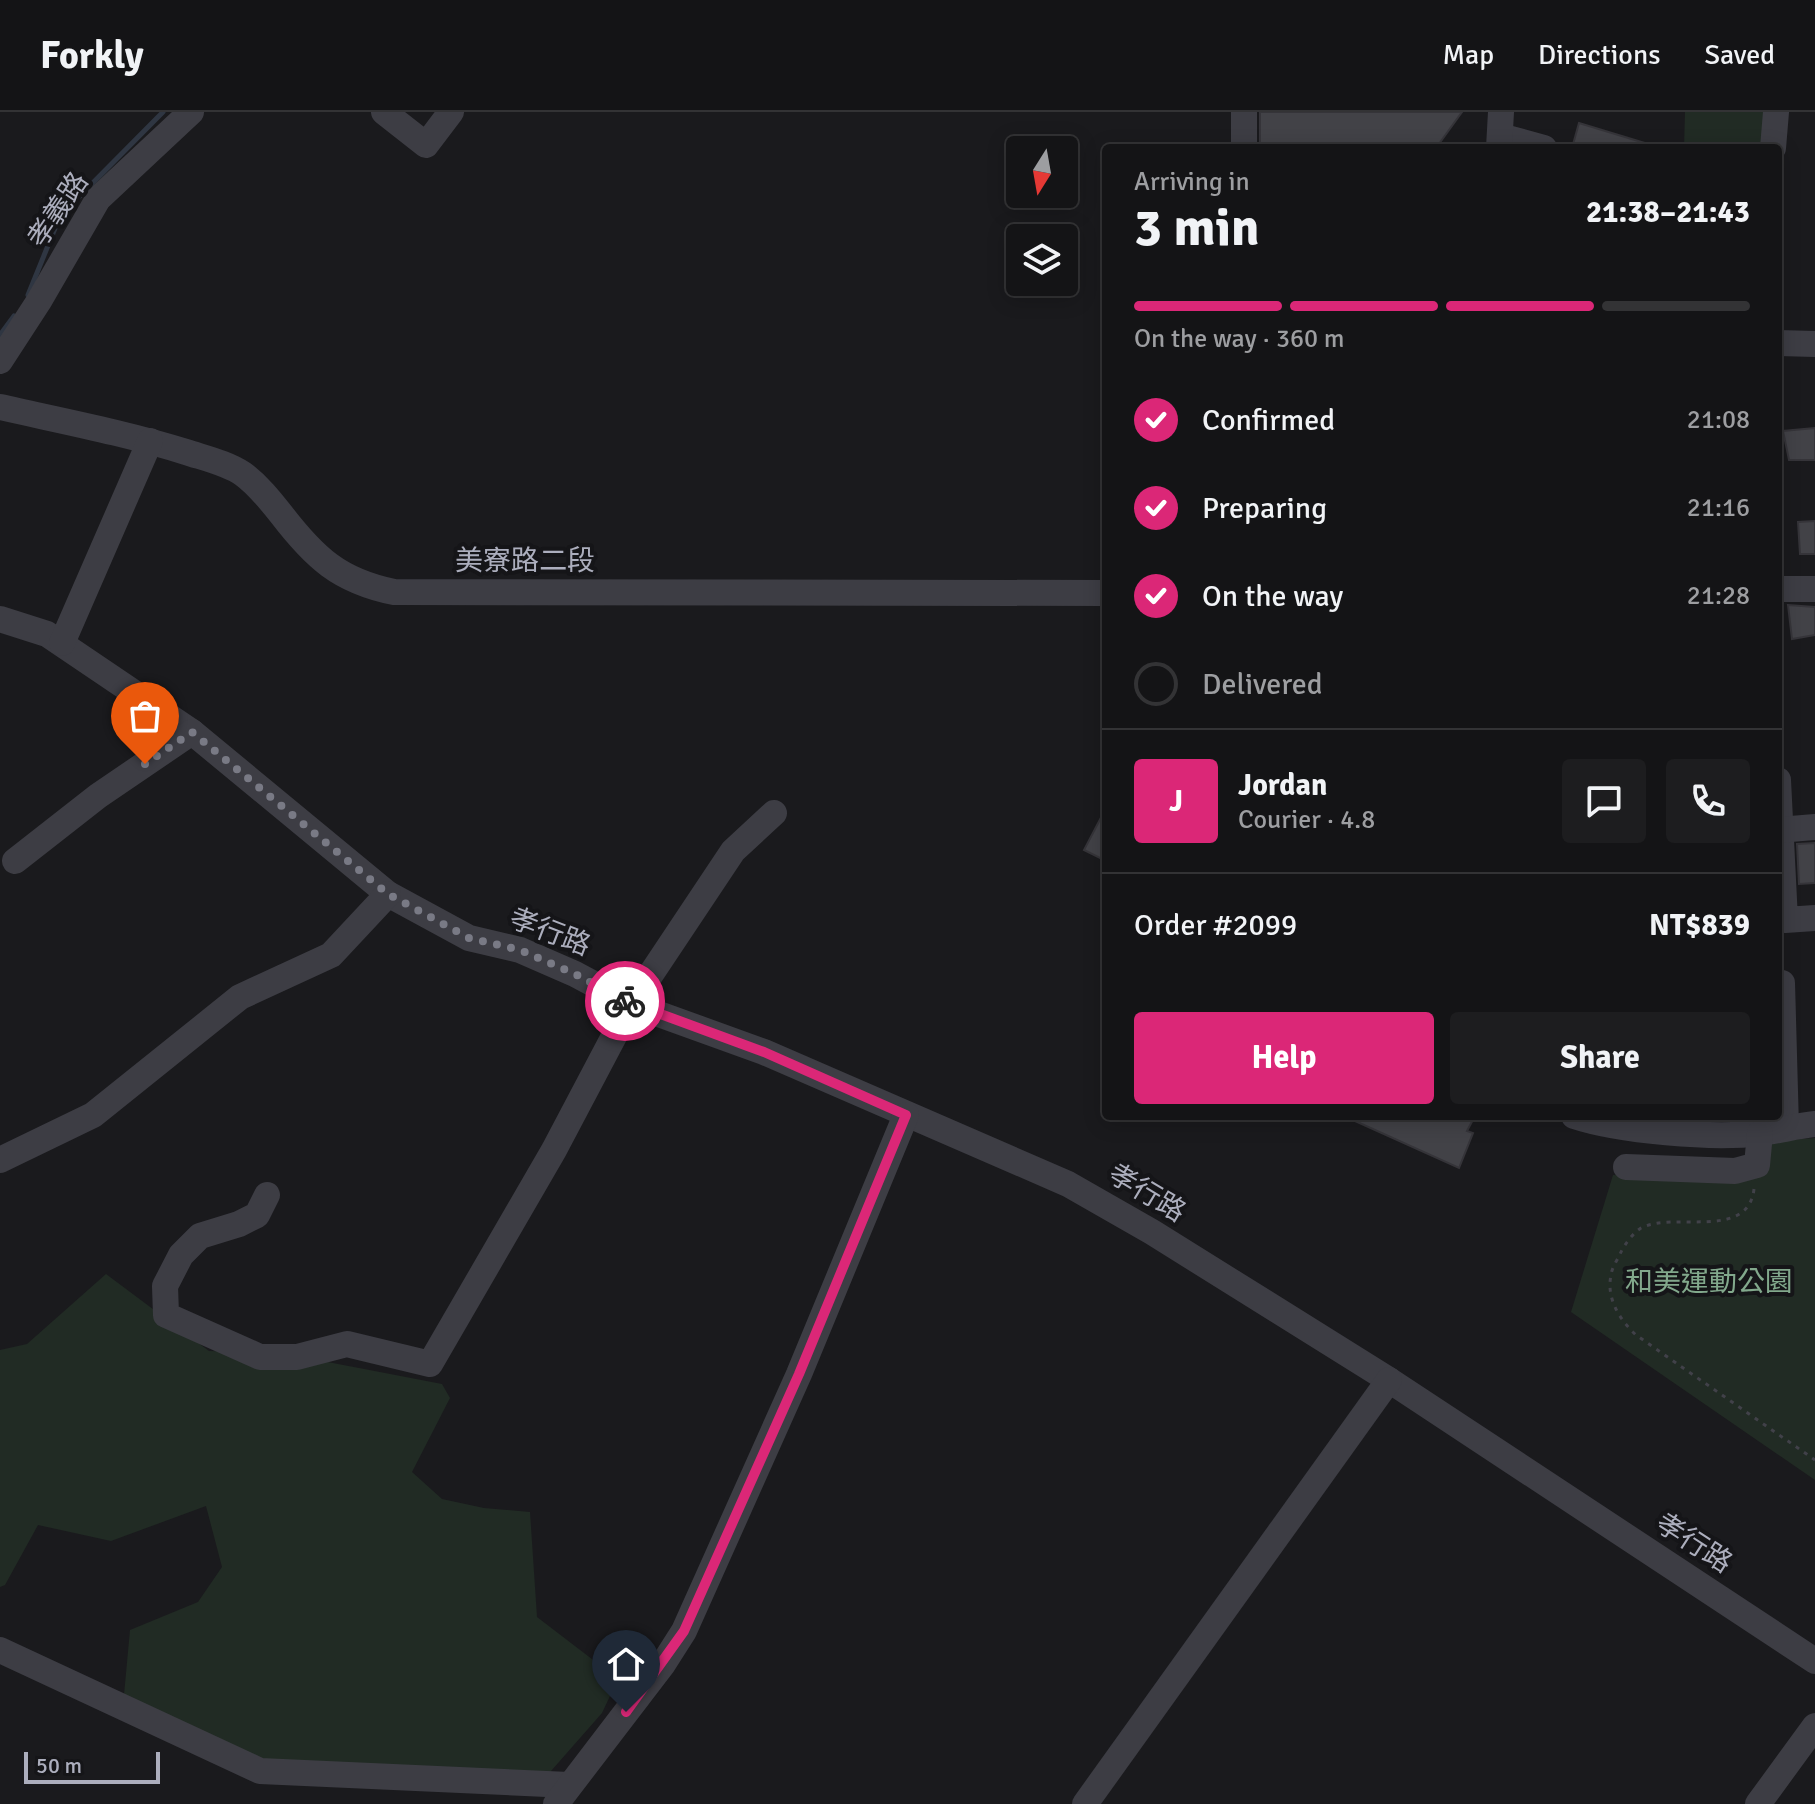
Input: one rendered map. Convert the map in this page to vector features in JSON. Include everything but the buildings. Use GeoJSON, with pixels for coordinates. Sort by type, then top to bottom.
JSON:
{"type":"FeatureCollection","features":[{"type":"Feature","properties":{"kind":"street","name":"孝義路"},"geometry":{"type":"LineString","coordinates":[[0,361],[98,199],[191,112]]}},
{"type":"Feature","properties":{"kind":"street"},"geometry":{"type":"LineString","coordinates":[[384,112],[426,145],[451,112]]}},
{"type":"Feature","properties":{"kind":"street"},"geometry":{"type":"LineString","coordinates":[[1244,112],[1244,144]]}},
{"type":"Feature","properties":{"kind":"street"},"geometry":{"type":"LineString","coordinates":[[1773,144],[1776,112]]}},
{"type":"Feature","properties":{"kind":"street"},"geometry":{"type":"LineString","coordinates":[[1500,132],[1533,144]]}},
{"type":"Feature","properties":{"kind":"street"},"geometry":{"type":"LineString","coordinates":[[1782,343],[1815,344]]}},
{"type":"Feature","properties":{"kind":"street","name":"美寮路二段"},"geometry":{"type":"LineString","coordinates":[[0,407],[150,441],[242,473],[266,496],[308,549],[327,565],[359,583],[394,592],[1102,593]]}},
{"type":"Feature","properties":{"kind":"street"},"geometry":{"type":"LineString","coordinates":[[62,643],[150,441]]}},
{"type":"Feature","properties":{"kind":"street"},"geometry":{"type":"LineString","coordinates":[[1782,589],[1815,589]]}},
{"type":"Feature","properties":{"kind":"street","name":"孝行路"},"geometry":{"type":"LineString","coordinates":[[0,619],[47,634],[192,732],[388,894],[469,938],[520,950],[575,974],[631,1004],[764,1052],[1068,1184],[1152,1232],[1389,1380],[1815,1661]]}},
{"type":"Feature","properties":{"kind":"street"},"geometry":{"type":"LineString","coordinates":[[15,861],[98,796],[192,732]]}},
{"type":"Feature","properties":{"kind":"street"},"geometry":{"type":"LineString","coordinates":[[267,1195],[257,1215],[200,1236],[181,1255],[165,1286],[166,1315],[260,1357],[297,1357],[347,1344],[430,1364],[554,1150],[631,1004],[733,851],[774,813]]}},
{"type":"Feature","properties":{"kind":"street"},"geometry":{"type":"LineString","coordinates":[[1782,830],[1815,827]]}},
{"type":"Feature","properties":{"kind":"street"},"geometry":{"type":"LineString","coordinates":[[1782,875],[1785,920],[1815,918]]}},
{"type":"Feature","properties":{"kind":"street"},"geometry":{"type":"LineString","coordinates":[[0,1160],[93,1115],[240,997],[331,955],[388,894]]}},
{"type":"Feature","properties":{"kind":"street"},"geometry":{"type":"LineString","coordinates":[[1782,983],[1786,1127]]}},
{"type":"Feature","properties":{"kind":"street"},"geometry":{"type":"LineString","coordinates":[[0,1650],[260,1771],[563,1795],[663,1664],[684,1631],[799,1374],[906,1115]]}},
{"type":"Feature","properties":{"kind":"street"},"geometry":{"type":"LineString","coordinates":[[1587,1120],[1688,1133],[1760,1133],[1815,1124]]}},
{"type":"Feature","properties":{"kind":"street"},"geometry":{"type":"LineString","coordinates":[[1626,1167],[1735,1171],[1757,1165],[1760,1133]]}},
{"type":"Feature","properties":{"kind":"street"},"geometry":{"type":"LineString","coordinates":[[1085,1804],[1389,1380]]}},
{"type":"Feature","properties":{"kind":"street"},"geometry":{"type":"LineString","coordinates":[[1758,1804],[1815,1726]]}},
{"type":"Feature","properties":{"kind":"path"},"geometry":{"type":"LineString","coordinates":[[1757,1165],[1753,1201],[1737,1216],[1717,1222],[1669,1220],[1639,1229],[1624,1246],[1611,1275],[1612,1298],[1620,1320],[1636,1335],[1815,1460]]}},
{"type":"Feature","properties":{"kind":"green space"},"geometry":{"type":"Polygon","coordinates":[[[1685,112],[1768,112],[1765,144],[1684,144],[1685,112]]]}},
{"type":"Feature","properties":{"kind":"green space","name":"和美運動公園"},"geometry":{"type":"Polygon","coordinates":[[[1815,1138],[1815,1480],[1571,1312],[1613,1175],[1742,1181],[1773,1141],[1815,1138]]]}},
{"type":"Feature","properties":{"kind":"green space"},"geometry":{"type":"Polygon","coordinates":[[[106,1274],[209,1351],[281,1353],[442,1384],[450,1398],[412,1472],[442,1499],[484,1508],[530,1512],[537,1617],[618,1679],[602,1713],[544,1779],[262,1766],[124,1695],[130,1630],[198,1602],[222,1567],[206,1506],[111,1541],[38,1525],[5,1585],[0,1587],[0,1350],[27,1344],[106,1274]]]}},
{"type":"Feature","properties":{"kind":"waterway"},"geometry":{"type":"LineString","coordinates":[[28,295],[60,216],[163,112]]}},
{"type":"Feature","properties":{"kind":"waterway"},"geometry":{"type":"LineString","coordinates":[[0,335],[14,316]]}},
{"type":"Feature","properties":{"kind":"way so far"},"geometry":{"type":"LineString","coordinates":[[145,764],[192,732],[388,894],[469,938],[520,950],[575,974],[625,1001]]}},
{"type":"Feature","properties":{"kind":"route"},"geometry":{"type":"LineString","coordinates":[[625,1001],[764,1052],[906,1115],[799,1374],[684,1631],[626,1712]]}}]}
